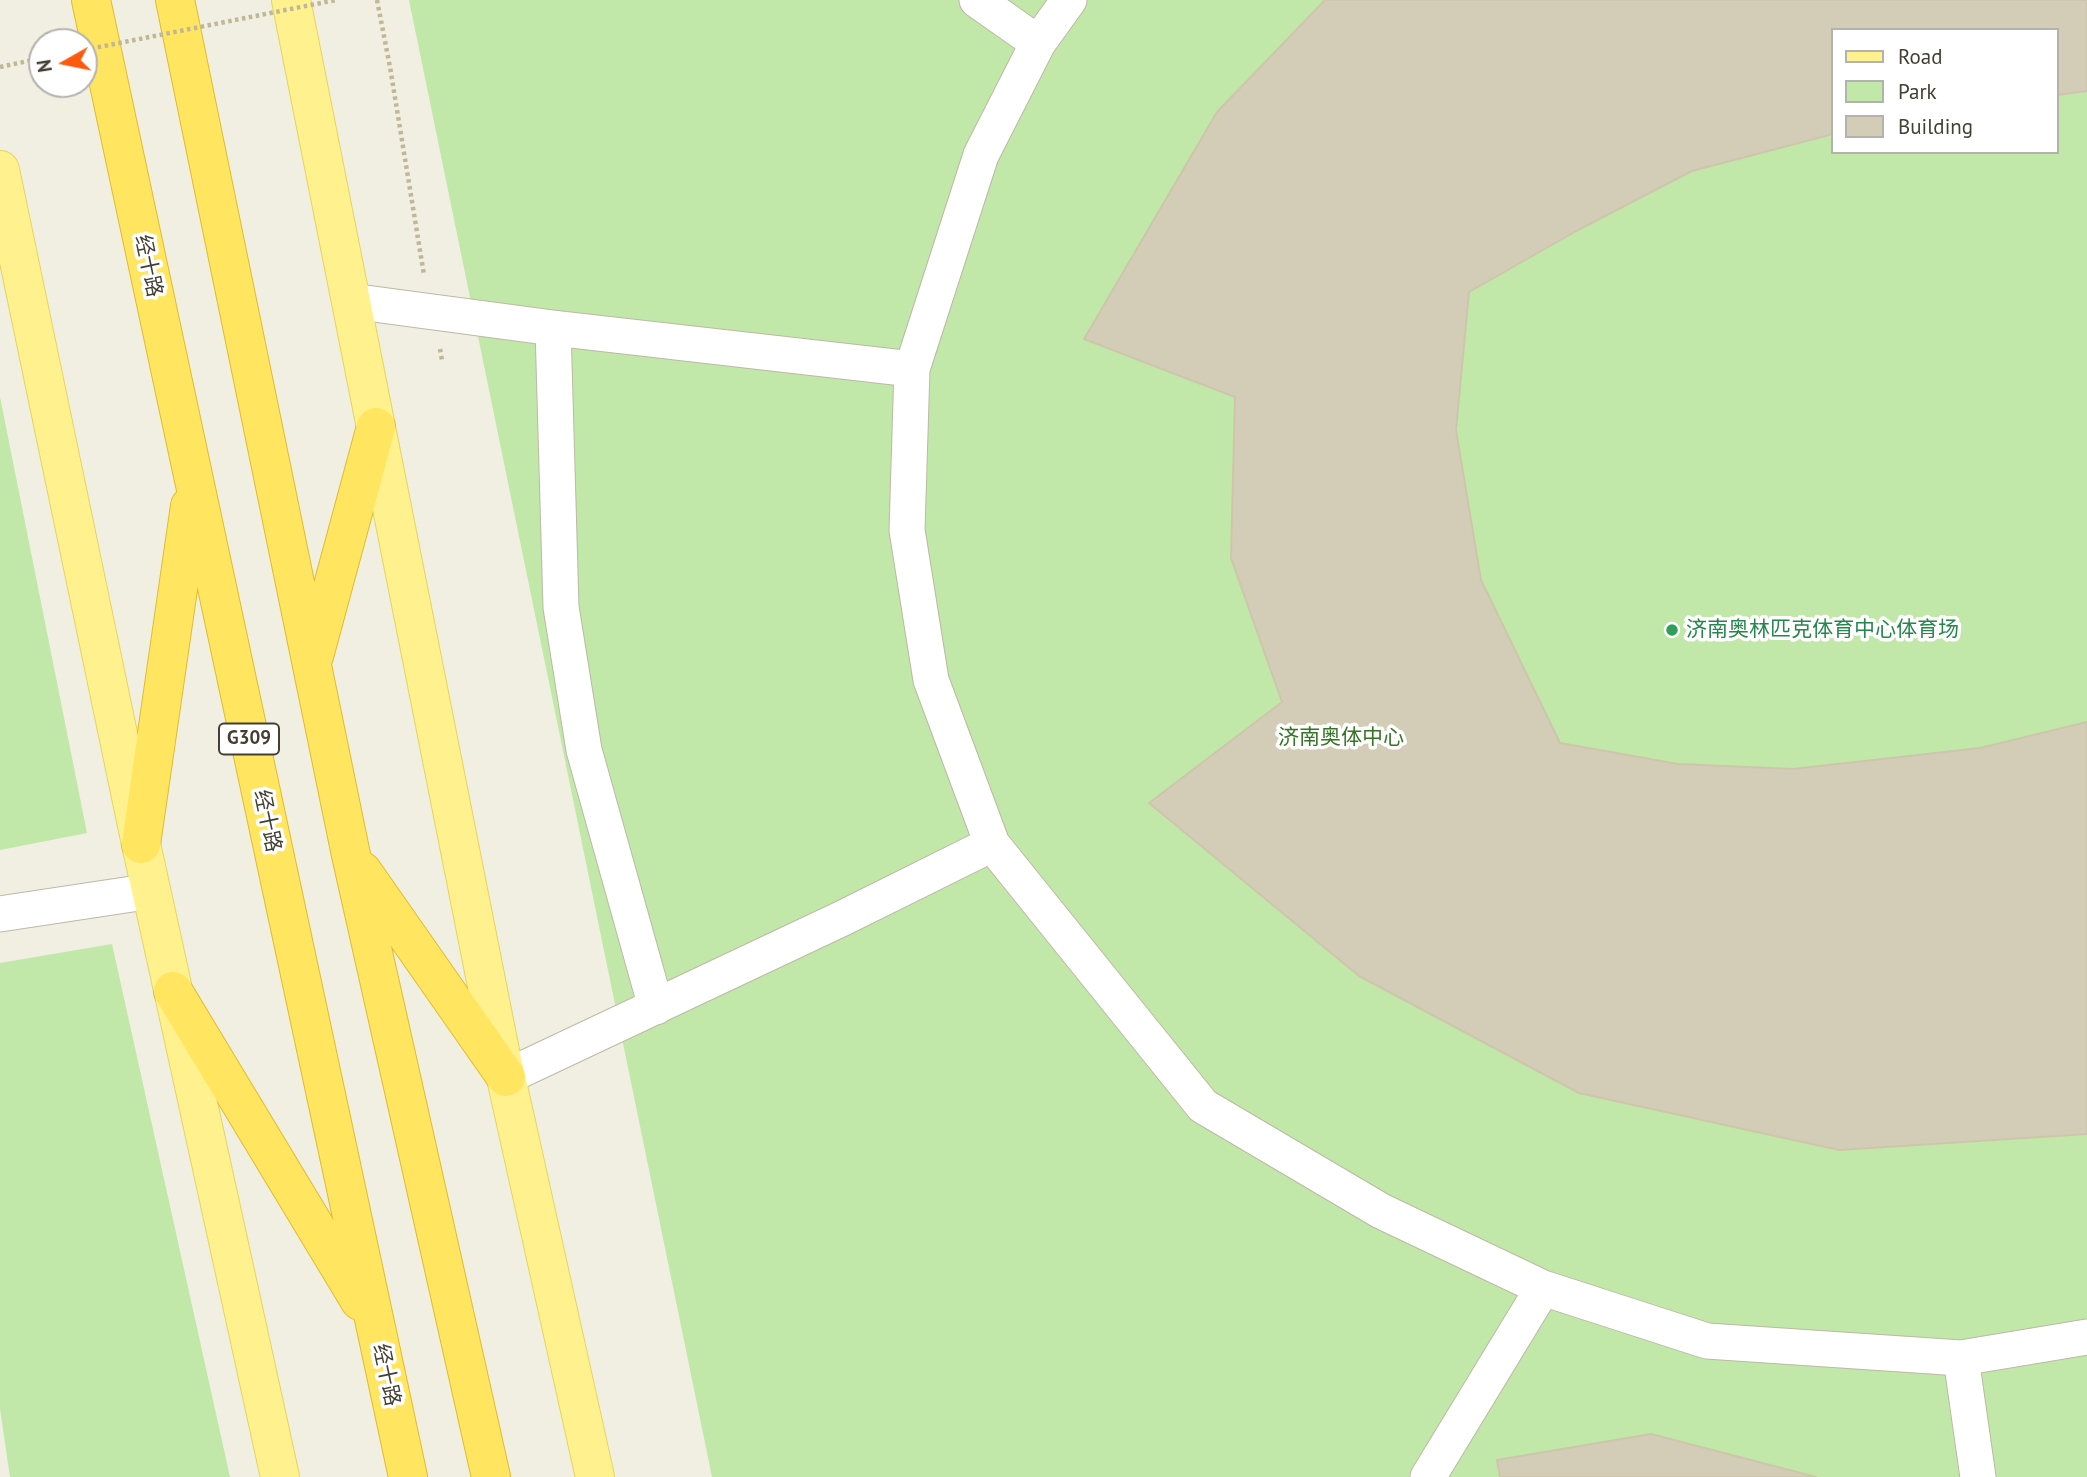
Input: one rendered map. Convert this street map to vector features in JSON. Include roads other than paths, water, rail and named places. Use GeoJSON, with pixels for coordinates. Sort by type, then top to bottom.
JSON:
{"type":"FeatureCollection","features":[{"type":"Feature","properties":{"kind":"highway","name":"经十路"},"geometry":{"type":"LineString","coordinates":[[91,0],[408,1477]]}},
{"type":"Feature","properties":{"kind":"highway"},"geometry":{"type":"LineString","coordinates":[[175,0],[351,855],[491,1477]]}},
{"type":"Feature","properties":{"kind":"highway"},"geometry":{"type":"LineString","coordinates":[[312,665],[376,427]]}},
{"type":"Feature","properties":{"kind":"highway"},"geometry":{"type":"LineString","coordinates":[[141,845],[194,480]]}},
{"type":"Feature","properties":{"kind":"highway"},"geometry":{"type":"LineString","coordinates":[[351,855],[506,1077]]}},
{"type":"Feature","properties":{"kind":"highway"},"geometry":{"type":"LineString","coordinates":[[173,991],[376,1329]]}},
{"type":"Feature","properties":{"kind":"main road"},"geometry":{"type":"LineString","coordinates":[[291,0],[506,1077],[595,1477]]}},
{"type":"Feature","properties":{"kind":"main road"},"geometry":{"type":"LineString","coordinates":[[2,190],[141,845],[280,1477]]}},
{"type":"Feature","properties":{"kind":"street"},"geometry":{"type":"LineString","coordinates":[[977,0],[1038,43]]}},
{"type":"Feature","properties":{"kind":"street"},"geometry":{"type":"LineString","coordinates":[[1069,0],[1038,43],[981,155],[912,369],[907,530],[931,680],[992,844],[1203,1106],[1381,1211],[1543,1288],[1706,1340],[1961,1358],[2087,1337]]}},
{"type":"Feature","properties":{"kind":"street"},"geometry":{"type":"LineString","coordinates":[[351,301],[553,328],[912,369]]}},
{"type":"Feature","properties":{"kind":"street"},"geometry":{"type":"LineString","coordinates":[[553,328],[561,607],[584,750],[656,1007]]}},
{"type":"Feature","properties":{"kind":"street"},"geometry":{"type":"LineString","coordinates":[[506,1077],[844,918],[992,844]]}},
{"type":"Feature","properties":{"kind":"street"},"geometry":{"type":"LineString","coordinates":[[0,914],[152,891]]}},
{"type":"Feature","properties":{"kind":"street"},"geometry":{"type":"LineString","coordinates":[[1428,1477],[1543,1288]]}},
{"type":"Feature","properties":{"kind":"street"},"geometry":{"type":"LineString","coordinates":[[1961,1358],[1978,1477]]}},
{"type":"Feature","properties":{"kind":"place","name":"济南奥林匹克体育中心体育场"},"geometry":{"type":"Point","coordinates":[1672,630]}},
{"type":"Feature","properties":{"kind":"park label","name":"济南奥体中心"},"geometry":{"type":"Point","coordinates":[1341,738]}}]}
